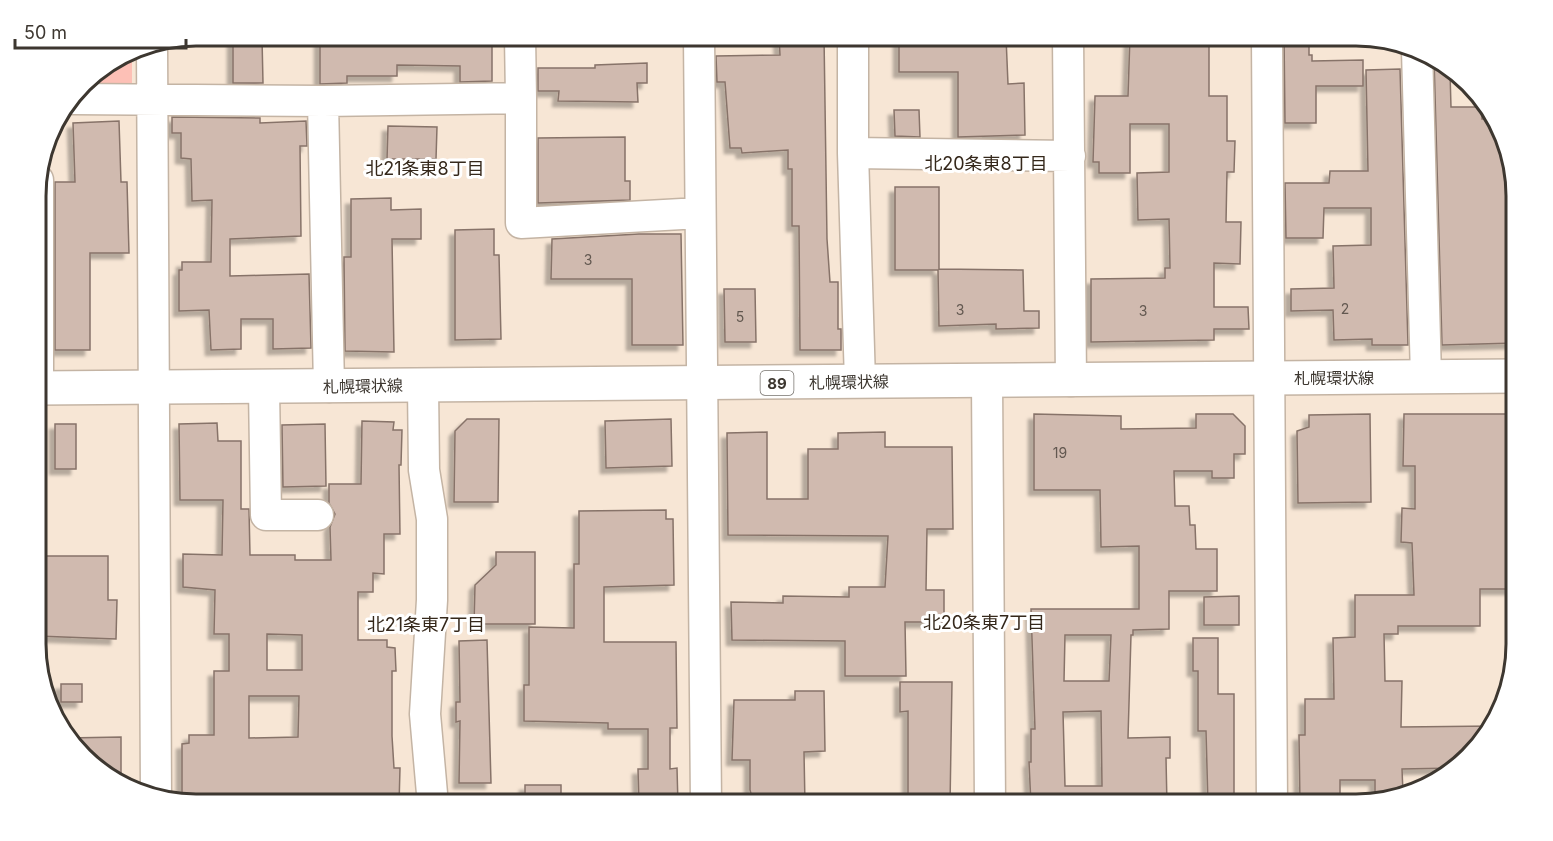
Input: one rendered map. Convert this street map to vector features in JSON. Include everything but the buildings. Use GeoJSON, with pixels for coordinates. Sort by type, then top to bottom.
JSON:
{"type":"FeatureCollection","features":[{"type":"Feature","properties":{"kind":"main road","name":"札幌環状線"},"geometry":{"type":"LineString","coordinates":[[47,388],[155,389],[1506,376]]}},
{"type":"Feature","properties":{"kind":"street"},"geometry":{"type":"LineString","coordinates":[[520,47],[521,223],[700,213]]}},
{"type":"Feature","properties":{"kind":"street"},"geometry":{"type":"LineString","coordinates":[[699,47],[706,794]]}},
{"type":"Feature","properties":{"kind":"street"},"geometry":{"type":"LineString","coordinates":[[853,47],[853,153],[860,382]]}},
{"type":"Feature","properties":{"kind":"street"},"geometry":{"type":"LineString","coordinates":[[1068,47],[1071,381]]}},
{"type":"Feature","properties":{"kind":"street"},"geometry":{"type":"LineString","coordinates":[[1268,47],[1272,794]]}},
{"type":"Feature","properties":{"kind":"street"},"geometry":{"type":"LineString","coordinates":[[152,53],[156,789]]}},
{"type":"Feature","properties":{"kind":"street"},"geometry":{"type":"LineString","coordinates":[[1417,59],[1426,377]]}},
{"type":"Feature","properties":{"kind":"street"},"geometry":{"type":"LineString","coordinates":[[83,99],[323,101],[521,98]]}},
{"type":"Feature","properties":{"kind":"street"},"geometry":{"type":"LineString","coordinates":[[323,101],[329,387]]}},
{"type":"Feature","properties":{"kind":"street"},"geometry":{"type":"LineString","coordinates":[[853,153],[1070,156]]}},
{"type":"Feature","properties":{"kind":"street"},"geometry":{"type":"LineString","coordinates":[[987,381],[990,794]]}},
{"type":"Feature","properties":{"kind":"street"},"geometry":{"type":"LineString","coordinates":[[423,386],[424,470],[432,519],[432,600],[425,714],[432,794]]}},
{"type":"Feature","properties":{"kind":"street"},"geometry":{"type":"LineString","coordinates":[[264,388],[266,514],[318,515]]}},
{"type":"Feature","properties":{"kind":"shaded area"},"geometry":{"type":"Polygon","coordinates":[[[132,61],[132,94],[87,93],[113,72],[132,61]]]}},
{"type":"Feature","properties":{"kind":"district","name":"北20条東8丁目"},"geometry":{"type":"Point","coordinates":[986,163]}},
{"type":"Feature","properties":{"kind":"district","name":"北21条東8丁目"},"geometry":{"type":"Point","coordinates":[425,168]}},
{"type":"Feature","properties":{"kind":"district","name":"北20条東7丁目"},"geometry":{"type":"Point","coordinates":[984,622]}},
{"type":"Feature","properties":{"kind":"district","name":"北21条東7丁目"},"geometry":{"type":"Point","coordinates":[426,624]}}]}
